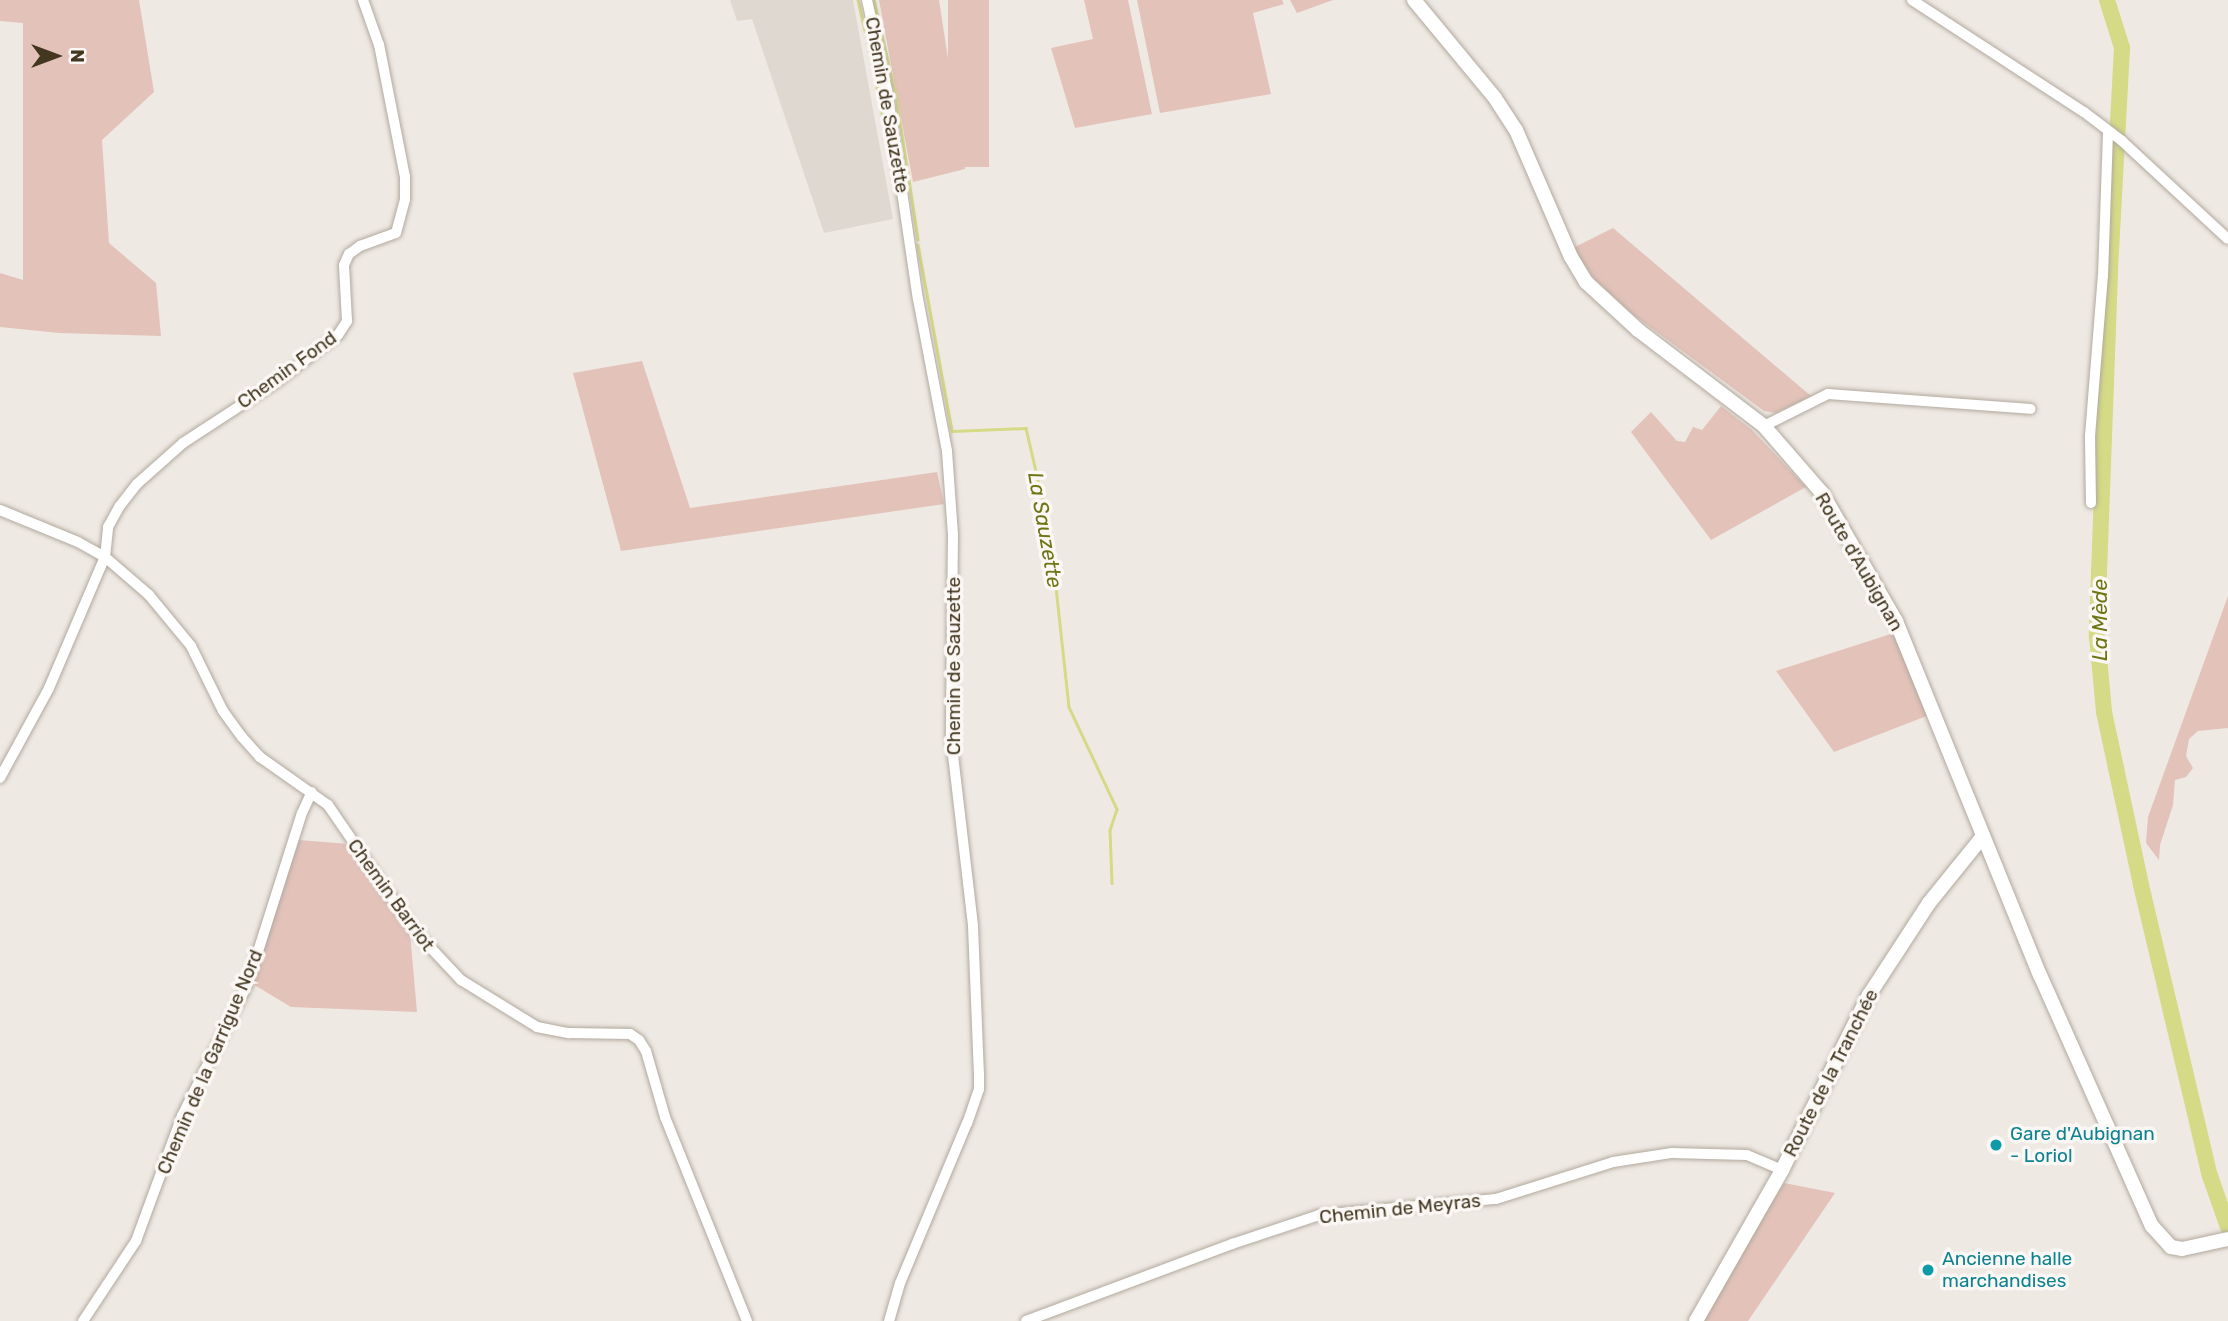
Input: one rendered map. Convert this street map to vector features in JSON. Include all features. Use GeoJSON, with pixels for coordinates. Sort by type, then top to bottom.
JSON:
{"type":"FeatureCollection","features":[{"type":"Feature","properties":{"kind":"street","name":"Chemin Fond"},"geometry":{"type":"LineString","coordinates":[[105,557],[108,527],[119,506],[137,484],[183,443],[275,383],[338,335],[347,321],[344,265],[349,254],[360,246],[396,233],[405,199],[405,177],[379,45],[363,0]]}},
{"type":"Feature","properties":{"kind":"street","name":"Chemin de Sauzette"},"geometry":{"type":"LineString","coordinates":[[867,0],[887,90],[918,299],[947,451],[953,546],[951,738],[973,926],[979,1060],[979,1088],[967,1123],[905,1271],[889,1321]]}},
{"type":"Feature","properties":{"kind":"street","name":"Route d'Aubignan"},"geometry":{"type":"LineString","coordinates":[[1414,0],[1495,98],[1516,130],[1571,257],[1586,282],[1638,330],[1764,426],[1822,493],[1896,621],[2040,975],[2152,1226],[2171,1247],[2193,1248],[2228,1239]]}},
{"type":"Feature","properties":{"kind":"street"},"geometry":{"type":"LineString","coordinates":[[1912,0],[2122,141],[2228,240]]}},
{"type":"Feature","properties":{"kind":"street"},"geometry":{"type":"LineString","coordinates":[[2091,503],[2090,436],[2104,276],[2110,132]]}},
{"type":"Feature","properties":{"kind":"street"},"geometry":{"type":"LineString","coordinates":[[1764,426],[1828,394],[2030,409]]}},
{"type":"Feature","properties":{"kind":"street","name":"Chemin Barriot"},"geometry":{"type":"LineString","coordinates":[[0,510],[105,557],[149,595],[191,646],[223,711],[242,737],[260,757],[328,805],[414,930],[461,980],[537,1027],[569,1032],[630,1034],[639,1040],[646,1051],[666,1117],[747,1321]]}},
{"type":"Feature","properties":{"kind":"street"},"geometry":{"type":"LineString","coordinates":[[0,778],[49,688],[105,557]]}},
{"type":"Feature","properties":{"kind":"street","name":"Chemin de la Garrigue Nord"},"geometry":{"type":"LineString","coordinates":[[83,1321],[136,1241],[182,1116],[248,983],[302,813],[312,792]]}},
{"type":"Feature","properties":{"kind":"street","name":"Route de la Tranchée"},"geometry":{"type":"LineString","coordinates":[[1696,1321],[1782,1170],[1870,995],[1929,903],[1983,836]]}},
{"type":"Feature","properties":{"kind":"street","name":"Chemin de Meyras"},"geometry":{"type":"LineString","coordinates":[[1026,1321],[1232,1244],[1319,1215],[1496,1199],[1613,1162],[1672,1153],[1748,1155],[1782,1170]]}},
{"type":"Feature","properties":{"kind":"shaded area"},"geometry":{"type":"Polygon","coordinates":[[[0,0],[139,0],[154,92],[102,140],[109,243],[156,283],[161,336],[59,333],[0,327],[0,273],[23,280],[23,23],[0,21],[0,0]]]}},
{"type":"Feature","properties":{"kind":"shaded area"},"geometry":{"type":"Polygon","coordinates":[[[730,0],[853,0],[893,219],[824,233],[752,19],[737,21],[730,0]]]}},
{"type":"Feature","properties":{"kind":"shaded area"},"geometry":{"type":"Polygon","coordinates":[[[879,0],[939,0],[965,169],[913,182],[879,0]]]}},
{"type":"Feature","properties":{"kind":"shaded area"},"geometry":{"type":"Polygon","coordinates":[[[948,0],[989,0],[989,167],[948,167],[948,0]]]}},
{"type":"Feature","properties":{"kind":"shaded area"},"geometry":{"type":"Polygon","coordinates":[[[1084,0],[1128,0],[1152,114],[1075,128],[1051,48],[1093,39],[1084,0]]]}},
{"type":"Feature","properties":{"kind":"shaded area"},"geometry":{"type":"Polygon","coordinates":[[[1137,0],[1282,0],[1284,4],[1253,13],[1271,94],[1160,113],[1137,0]]]}},
{"type":"Feature","properties":{"kind":"shaded area"},"geometry":{"type":"Polygon","coordinates":[[[1290,0],[1333,0],[1297,13],[1290,0]]]}},
{"type":"Feature","properties":{"kind":"shaded area"},"geometry":{"type":"Polygon","coordinates":[[[1613,228],[1811,396],[1776,413],[1764,411],[1631,313],[1594,279],[1573,248],[1613,228]]]}},
{"type":"Feature","properties":{"kind":"shaded area"},"geometry":{"type":"Polygon","coordinates":[[[642,361],[690,508],[937,472],[944,504],[621,551],[573,373],[642,361]]]}},
{"type":"Feature","properties":{"kind":"shaded area"},"geometry":{"type":"Polygon","coordinates":[[[1721,406],[1752,430],[1806,487],[1711,540],[1631,432],[1651,412],[1677,441],[1685,442],[1693,427],[1702,430],[1721,406]]]}},
{"type":"Feature","properties":{"kind":"shaded area"},"geometry":{"type":"Polygon","coordinates":[[[2228,596],[2228,728],[2198,731],[2189,739],[2186,756],[2193,768],[2186,777],[2175,780],[2173,805],[2160,845],[2159,860],[2146,843],[2148,817],[2228,596]]]}},
{"type":"Feature","properties":{"kind":"shaded area"},"geometry":{"type":"Polygon","coordinates":[[[1894,633],[1929,715],[1834,752],[1776,671],[1894,633]]]}},
{"type":"Feature","properties":{"kind":"shaded area"},"geometry":{"type":"Polygon","coordinates":[[[299,840],[349,844],[410,933],[417,1012],[291,1007],[251,983],[299,840]]]}},
{"type":"Feature","properties":{"kind":"shaded area"},"geometry":{"type":"Polygon","coordinates":[[[1784,1183],[1835,1193],[1748,1321],[1701,1321],[1784,1183]]]}},
{"type":"Feature","properties":{"kind":"waterway","name":"La Sauzette"},"geometry":{"type":"LineString","coordinates":[[858,0],[865,31]]}},
{"type":"Feature","properties":{"kind":"waterway"},"geometry":{"type":"LineString","coordinates":[[874,0],[896,95],[918,239]]}},
{"type":"Feature","properties":{"kind":"waterway","name":"La Mède"},"geometry":{"type":"LineString","coordinates":[[2107,0],[2122,48],[2110,273],[2097,636],[2104,712],[2141,885],[2210,1176],[2228,1227]]}},
{"type":"Feature","properties":{"kind":"waterway","name":"La Sauzette"},"geometry":{"type":"LineString","coordinates":[[868,41],[893,168]]}},
{"type":"Feature","properties":{"kind":"waterway","name":"La Sauzette"},"geometry":{"type":"LineString","coordinates":[[918,245],[952,431],[1026,428],[1050,532],[1069,707],[1117,809],[1110,830],[1112,883]]}},
{"type":"Feature","properties":{"kind":"place","name":"Gare d'Aubignan - Loriol"},"geometry":{"type":"Point","coordinates":[1996,1145]}},
{"type":"Feature","properties":{"kind":"place","name":"Ancienne halle marchandises"},"geometry":{"type":"Point","coordinates":[1928,1270]}}]}
